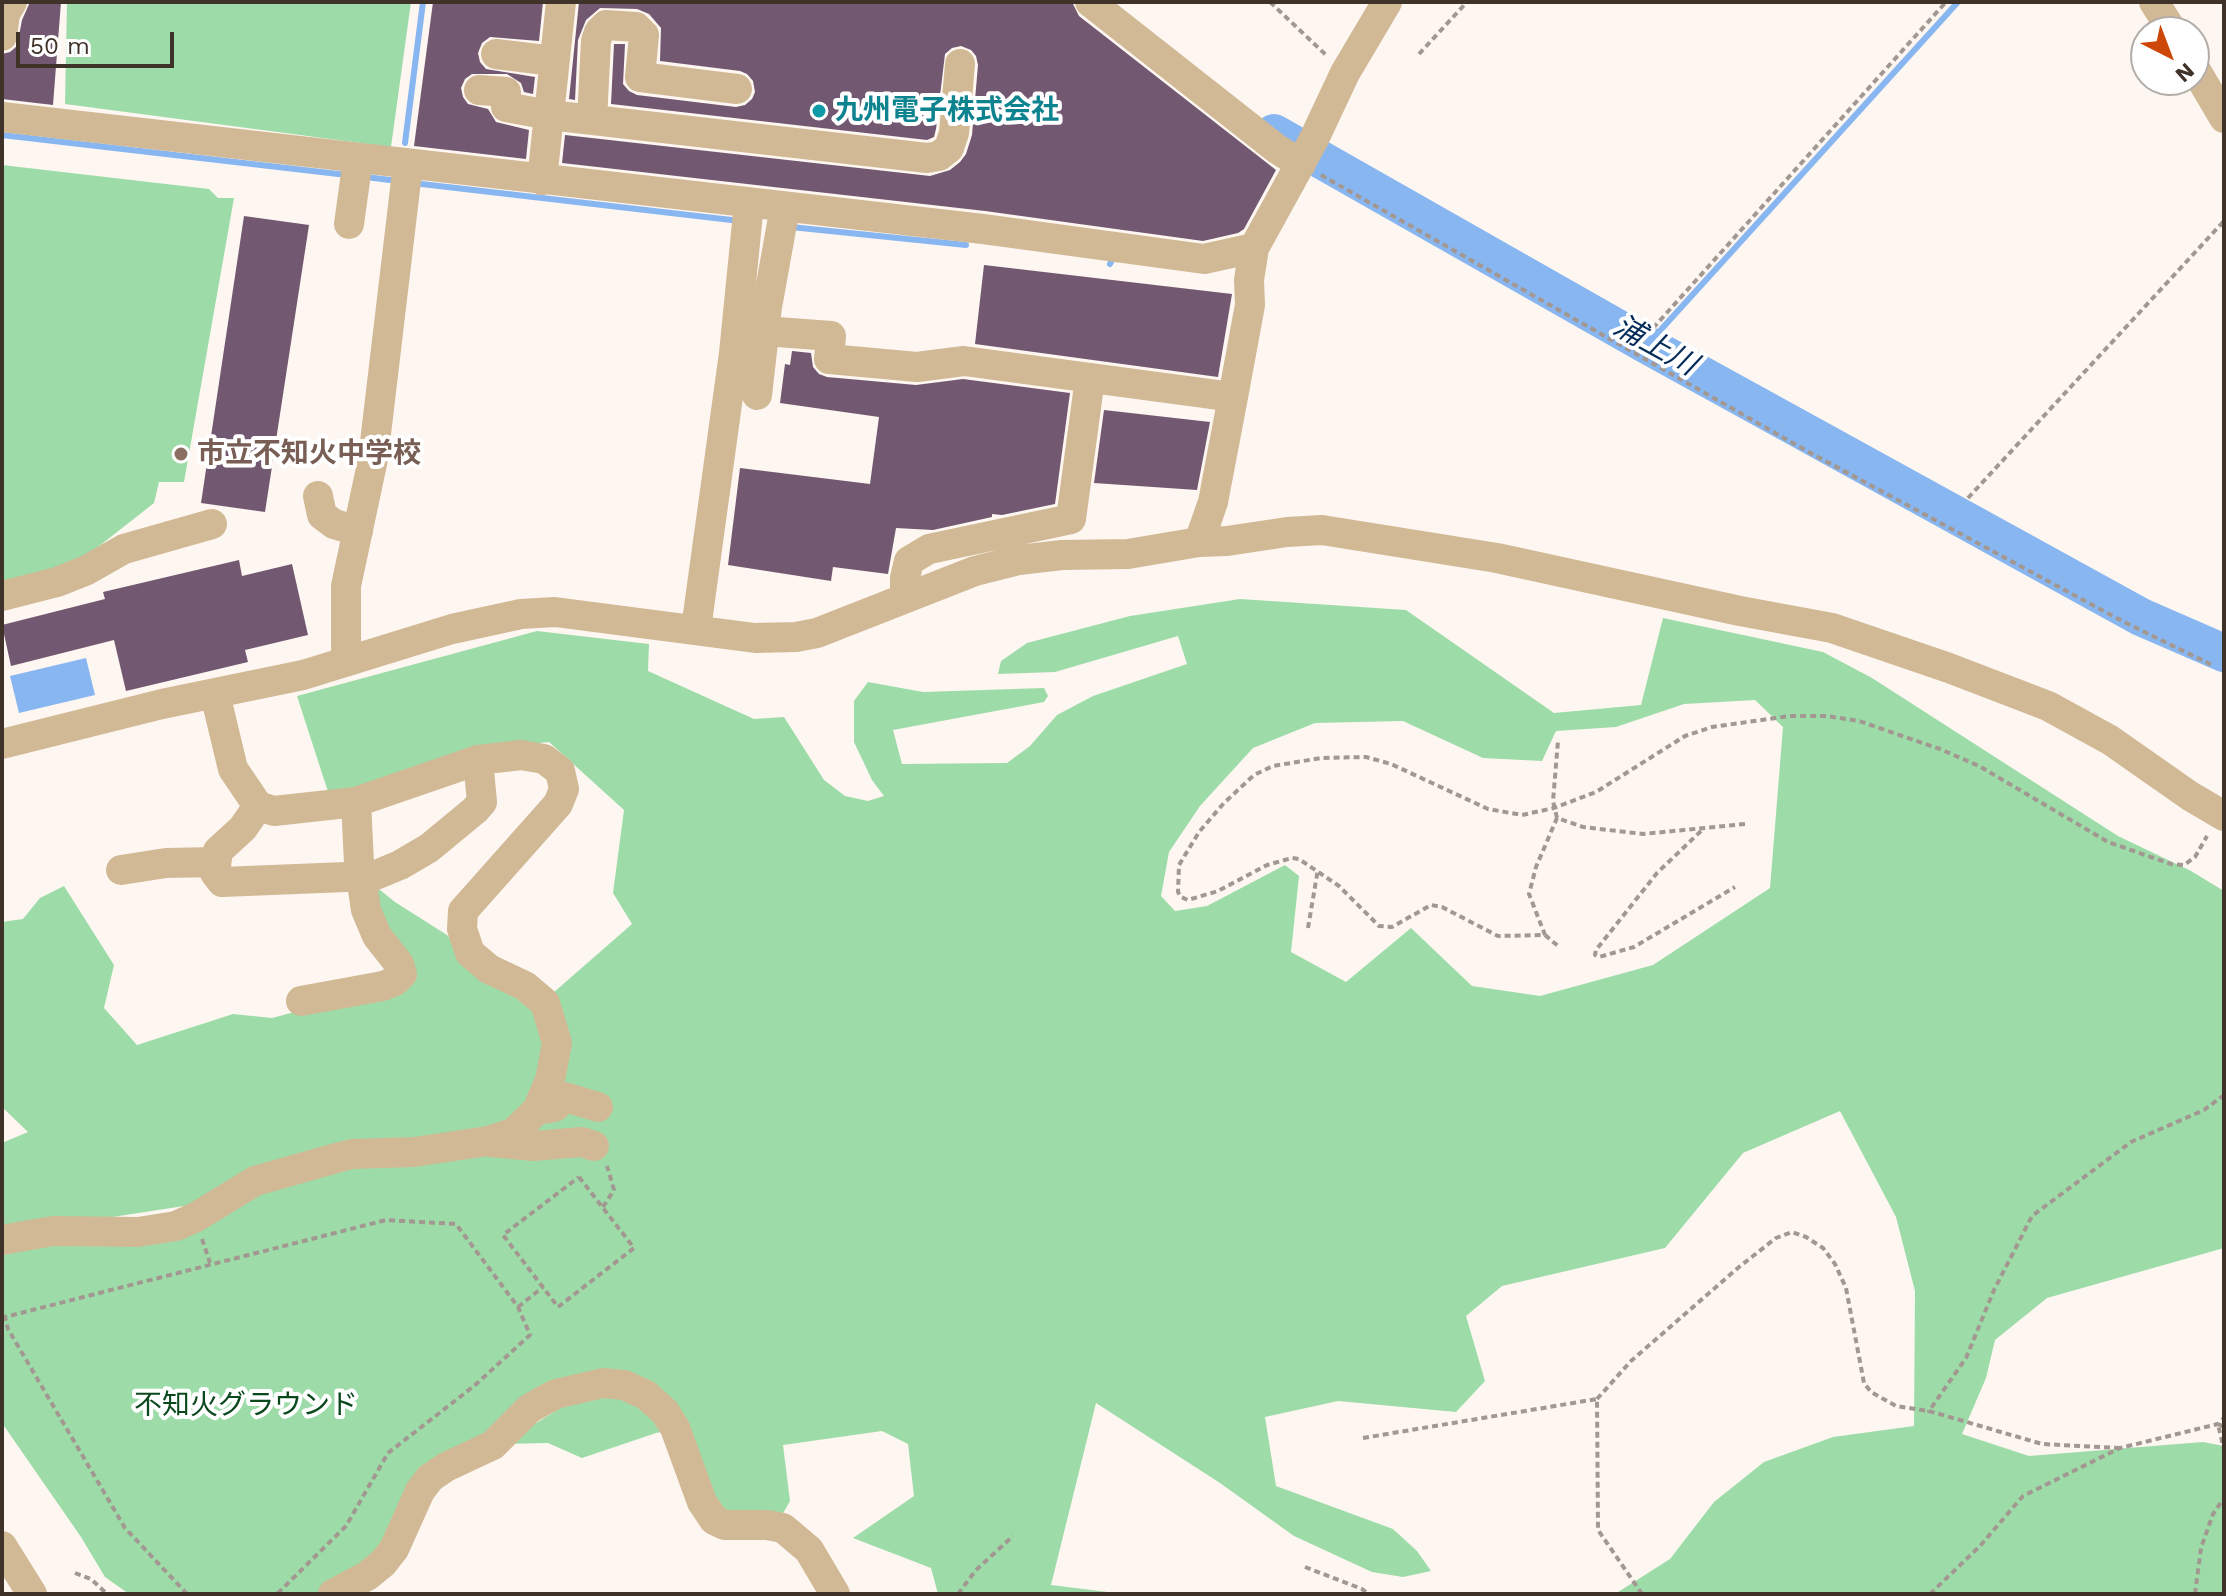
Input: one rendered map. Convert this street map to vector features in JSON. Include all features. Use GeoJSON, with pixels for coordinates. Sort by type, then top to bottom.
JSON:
{"type":"FeatureCollection","features":[{"type":"Feature","properties":{"kind":"street"},"geometry":{"type":"LineString","coordinates":[[2,36],[5,14],[12,2]]}},
{"type":"Feature","properties":{"kind":"street"},"geometry":{"type":"LineString","coordinates":[[542,180],[561,2]]}},
{"type":"Feature","properties":{"kind":"street"},"geometry":{"type":"LineString","coordinates":[[1090,2],[1277,149],[1306,154]]}},
{"type":"Feature","properties":{"kind":"street"},"geometry":{"type":"LineString","coordinates":[[1199,542],[1213,502],[1233,397],[1250,305],[1249,280],[1254,248],[1306,154],[1345,73],[1387,2]]}},
{"type":"Feature","properties":{"kind":"street"},"geometry":{"type":"LineString","coordinates":[[592,120],[596,41],[606,25],[636,27],[644,35],[640,77],[737,89]]}},
{"type":"Feature","properties":{"kind":"street"},"geometry":{"type":"LineString","coordinates":[[496,54],[554,61]]}},
{"type":"Feature","properties":{"kind":"street"},"geometry":{"type":"LineString","coordinates":[[479,90],[506,92],[506,107],[549,115],[927,158],[939,156],[949,148],[954,133],[960,64]]}},
{"type":"Feature","properties":{"kind":"street"},"geometry":{"type":"LineString","coordinates":[[2210,94],[2224,118]]}},
{"type":"Feature","properties":{"kind":"street"},"geometry":{"type":"LineString","coordinates":[[2,117],[407,178],[542,180],[747,216],[983,229],[1204,259],[1254,248]]}},
{"type":"Feature","properties":{"kind":"street"},"geometry":{"type":"LineString","coordinates":[[349,224],[356,172]]}},
{"type":"Feature","properties":{"kind":"street"},"geometry":{"type":"LineString","coordinates":[[346,662],[346,586],[373,459],[407,178]]}},
{"type":"Feature","properties":{"kind":"street"},"geometry":{"type":"LineString","coordinates":[[696,629],[734,353],[747,216]]}},
{"type":"Feature","properties":{"kind":"street"},"geometry":{"type":"LineString","coordinates":[[757,395],[782,219]]}},
{"type":"Feature","properties":{"kind":"street"},"geometry":{"type":"LineString","coordinates":[[764,331],[831,336],[829,359],[917,367],[964,361],[1233,397]]}},
{"type":"Feature","properties":{"kind":"street"},"geometry":{"type":"LineString","coordinates":[[905,597],[909,561],[929,549],[1071,519],[1090,378]]}},
{"type":"Feature","properties":{"kind":"street"},"geometry":{"type":"LineString","coordinates":[[318,496],[322,515],[334,524],[358,531]]}},
{"type":"Feature","properties":{"kind":"street"},"geometry":{"type":"LineString","coordinates":[[2,596],[57,582],[87,570],[124,549],[212,524]]}},
{"type":"Feature","properties":{"kind":"street"},"geometry":{"type":"LineString","coordinates":[[2,744],[303,675],[452,629],[521,614],[555,612],[755,638],[796,637],[817,633],[975,571],[1019,560],[1062,555],[1128,554],[1199,542],[1322,530],[1497,558],[1832,628],[1949,668],[2061,712],[2221,805]]}},
{"type":"Feature","properties":{"kind":"street"},"geometry":{"type":"LineString","coordinates":[[2,1240],[53,1231],[138,1232],[176,1226],[255,1181],[340,1157],[414,1152],[488,1141],[513,1133],[537,1110],[550,1080],[557,1043],[545,1003],[525,986],[489,969],[470,953],[462,929],[463,911],[558,804],[564,789],[560,771],[544,759],[521,755],[478,760],[356,802],[274,811],[258,806],[233,769],[215,694]]}},
{"type":"Feature","properties":{"kind":"street"},"geometry":{"type":"LineString","coordinates":[[258,806],[243,828],[218,851],[215,873],[222,882],[358,877],[400,865],[429,848],[475,810],[482,802],[478,760]]}},
{"type":"Feature","properties":{"kind":"street"},"geometry":{"type":"LineString","coordinates":[[301,1001],[383,986],[402,974],[399,964],[377,936],[366,910],[359,863],[356,802]]}},
{"type":"Feature","properties":{"kind":"street"},"geometry":{"type":"LineString","coordinates":[[121,870],[166,863],[215,862]]}},
{"type":"Feature","properties":{"kind":"street"},"geometry":{"type":"LineString","coordinates":[[537,1110],[555,1107],[565,1097],[598,1107]]}},
{"type":"Feature","properties":{"kind":"street"},"geometry":{"type":"LineString","coordinates":[[488,1141],[533,1146],[582,1142],[594,1146]]}},
{"type":"Feature","properties":{"kind":"street"},"geometry":{"type":"LineString","coordinates":[[333,1594],[367,1576],[383,1563],[394,1549],[420,1491],[430,1478],[493,1445],[529,1409],[541,1402],[556,1394],[603,1383],[624,1385],[646,1395],[665,1412],[675,1428],[702,1502],[714,1520],[725,1525],[783,1528],[809,1550],[835,1594]]}},
{"type":"Feature","properties":{"kind":"street"},"geometry":{"type":"LineString","coordinates":[[2,1546],[32,1594]]}},
{"type":"Feature","properties":{"kind":"path"},"geometry":{"type":"LineString","coordinates":[[1270,2],[1345,73]]}},
{"type":"Feature","properties":{"kind":"path"},"geometry":{"type":"LineString","coordinates":[[1419,54],[1467,2]]}},
{"type":"Feature","properties":{"kind":"path"},"geometry":{"type":"LineString","coordinates":[[1636,350],[1946,2]]}},
{"type":"Feature","properties":{"kind":"path"},"geometry":{"type":"LineString","coordinates":[[1306,154],[1862,480],[2122,621],[2212,665]]}},
{"type":"Feature","properties":{"kind":"path"},"geometry":{"type":"LineString","coordinates":[[1968,498],[2224,221]]}},
{"type":"Feature","properties":{"kind":"path"},"geometry":{"type":"LineString","coordinates":[[1545,935],[1498,936],[1442,907],[1431,905],[1385,928],[1379,926],[1318,869],[1308,862],[1292,858],[1267,865],[1218,891],[1188,900],[1178,892],[1179,865],[1199,832],[1224,803],[1254,775],[1288,762],[1366,757],[1391,764],[1488,809],[1522,815],[1554,808],[1596,792],[1685,736],[1712,727],[1790,716],[1827,716],[1859,721],[1940,749],[1979,766],[2108,842],[2171,864],[2184,865],[2195,857],[2221,805]]}},
{"type":"Feature","properties":{"kind":"path"},"geometry":{"type":"LineString","coordinates":[[1558,741],[1554,808],[1557,818],[1536,867],[1529,894],[1545,935],[1558,946]]}},
{"type":"Feature","properties":{"kind":"path"},"geometry":{"type":"LineString","coordinates":[[1557,818],[1583,827],[1643,834],[1745,824]]}},
{"type":"Feature","properties":{"kind":"path"},"geometry":{"type":"LineString","coordinates":[[1702,829],[1657,873],[1595,955],[1599,957],[1634,947],[1735,887]]}},
{"type":"Feature","properties":{"kind":"path"},"geometry":{"type":"LineString","coordinates":[[1308,928],[1318,869]]}},
{"type":"Feature","properties":{"kind":"path"},"geometry":{"type":"LineString","coordinates":[[1929,1411],[1966,1358],[1994,1290],[2032,1216],[2131,1142],[2204,1110],[2224,1095]]}},
{"type":"Feature","properties":{"kind":"path"},"geometry":{"type":"LineString","coordinates":[[579,1177],[603,1207],[634,1248],[558,1307],[503,1235],[579,1177]]}},
{"type":"Feature","properties":{"kind":"path"},"geometry":{"type":"LineString","coordinates":[[603,1207],[614,1190]]}},
{"type":"Feature","properties":{"kind":"path"},"geometry":{"type":"LineString","coordinates":[[187,1594],[125,1528],[5,1329],[5,1317],[386,1220],[456,1224],[518,1307],[530,1335],[474,1386],[388,1453],[346,1526],[277,1594]]}},
{"type":"Feature","properties":{"kind":"path"},"geometry":{"type":"LineString","coordinates":[[1363,1438],[1597,1399],[1631,1361],[1739,1267],[1769,1243],[1792,1232],[1823,1248],[1835,1264],[1846,1288],[1864,1383],[1871,1392],[1896,1406],[1929,1411],[2042,1444],[2120,1448]]}},
{"type":"Feature","properties":{"kind":"path"},"geometry":{"type":"LineString","coordinates":[[201,1235],[210,1263]]}},
{"type":"Feature","properties":{"kind":"path"},"geometry":{"type":"LineString","coordinates":[[518,1307],[543,1287]]}},
{"type":"Feature","properties":{"kind":"path"},"geometry":{"type":"LineString","coordinates":[[1597,1399],[1598,1530],[1642,1594]]}},
{"type":"Feature","properties":{"kind":"path"},"geometry":{"type":"LineString","coordinates":[[2224,1418],[2221,1426],[2224,1450]]}},
{"type":"Feature","properties":{"kind":"path"},"geometry":{"type":"LineString","coordinates":[[1930,1594],[1980,1546],[2023,1496],[2120,1448],[2221,1426]]}},
{"type":"Feature","properties":{"kind":"path"},"geometry":{"type":"LineString","coordinates":[[2195,1594],[2201,1548],[2213,1514],[2224,1498]]}},
{"type":"Feature","properties":{"kind":"path"},"geometry":{"type":"LineString","coordinates":[[958,1594],[976,1570],[1013,1536]]}},
{"type":"Feature","properties":{"kind":"path"},"geometry":{"type":"LineString","coordinates":[[1305,1567],[1368,1594]]}},
{"type":"Feature","properties":{"kind":"path"},"geometry":{"type":"LineString","coordinates":[[75,1573],[91,1579],[107,1594]]}},
{"type":"Feature","properties":{"kind":"green space"},"geometry":{"type":"Polygon","coordinates":[[[67,2],[411,2],[391,147],[65,104],[67,2]]]}},
{"type":"Feature","properties":{"kind":"green space"},"geometry":{"type":"Polygon","coordinates":[[[2,165],[209,189],[218,198],[234,198],[184,482],[159,482],[154,503],[84,558],[2,586],[2,165]]]}},
{"type":"Feature","properties":{"kind":"green space","name":"不知火グラウンド"},"geometry":{"type":"Polygon","coordinates":[[[1240,599],[1406,610],[1554,713],[1641,705],[1663,618],[1823,652],[1872,678],[2118,836],[2191,871],[2224,891],[2224,1248],[2047,1298],[1995,1340],[1986,1378],[1962,1434],[2029,1456],[2203,1442],[2224,1446],[2224,1594],[1615,1594],[1670,1559],[1714,1502],[1764,1462],[1833,1437],[1914,1426],[1915,1291],[1896,1217],[1840,1111],[1743,1153],[1665,1248],[1502,1286],[1466,1316],[1485,1381],[1456,1412],[1338,1401],[1265,1417],[1276,1486],[1393,1529],[1417,1551],[1431,1571],[1403,1577],[1372,1572],[1294,1536],[1220,1483],[1096,1403],[1051,1585],[1124,1594],[938,1594],[931,1568],[853,1538],[914,1496],[908,1444],[882,1431],[783,1445],[790,1501],[781,1517],[724,1514],[680,1428],[582,1458],[548,1443],[503,1444],[611,1376],[438,1463],[392,1542],[324,1594],[129,1594],[105,1577],[2,1423],[2,1249],[113,1237],[249,1193],[511,1124],[197,1204],[2,1234],[2,1143],[28,1132],[2,1107],[2,922],[23,919],[40,898],[64,886],[114,965],[104,1008],[137,1045],[233,1014],[272,1018],[408,982],[376,923],[375,886],[447,935],[468,959],[553,993],[632,924],[613,893],[624,810],[549,742],[469,751],[331,801],[297,696],[537,631],[649,644],[648,671],[754,719],[784,717],[824,780],[845,796],[868,801],[884,796],[872,780],[854,742],[854,701],[868,682],[923,692],[1044,688],[1048,696],[1044,702],[893,730],[902,764],[1007,763],[1030,746],[1057,715],[1093,696],[1187,664],[1178,636],[1055,672],[998,674],[1001,661],[1027,643],[1130,616],[1240,599]],[[1755,700],[1684,704],[1616,727],[1556,731],[1542,761],[1483,758],[1403,721],[1315,723],[1253,748],[1200,806],[1169,852],[1161,896],[1175,911],[1207,906],[1285,865],[1299,876],[1291,952],[1346,982],[1411,928],[1472,986],[1540,996],[1653,965],[1770,888],[1783,727],[1755,700]]]}},
{"type":"Feature","properties":{"kind":"water"},"geometry":{"type":"Polygon","coordinates":[[[86,658],[95,695],[19,713],[10,676],[86,658]]]}},
{"type":"Feature","properties":{"kind":"building"},"geometry":{"type":"Polygon","coordinates":[[[30,2],[61,2],[53,105],[2,99],[2,54],[17,46],[22,20],[30,2]]]}},
{"type":"Feature","properties":{"kind":"building"},"geometry":{"type":"Polygon","coordinates":[[[433,2],[543,2],[539,41],[490,37],[482,43],[478,53],[486,69],[535,77],[533,94],[524,92],[521,83],[507,74],[472,74],[465,79],[461,88],[468,104],[488,109],[496,122],[529,130],[526,159],[414,146],[433,2]]]}},
{"type":"Feature","properties":{"kind":"building","name":"九州電子株式会社"},"geometry":{"type":"Polygon","coordinates":[[[579,2],[1072,2],[1079,16],[1276,170],[1244,229],[1203,241],[985,211],[562,163],[565,135],[930,176],[950,170],[960,162],[972,135],[978,65],[971,50],[961,46],[945,54],[936,129],[934,137],[927,140],[611,104],[614,44],[625,44],[623,84],[637,95],[736,107],[745,105],[755,92],[753,81],[740,71],[660,61],[661,28],[649,14],[637,9],[600,8],[586,20],[578,40],[575,100],[569,99],[579,2]]]}},
{"type":"Feature","properties":{"kind":"building"},"geometry":{"type":"Polygon","coordinates":[[[244,216],[309,225],[265,512],[201,503],[244,216]]]}},
{"type":"Feature","properties":{"kind":"building"},"geometry":{"type":"Polygon","coordinates":[[[984,265],[1232,294],[1218,377],[975,344],[984,265]]]}},
{"type":"Feature","properties":{"kind":"building"},"geometry":{"type":"Polygon","coordinates":[[[792,351],[811,353],[813,367],[827,377],[916,385],[963,379],[1070,393],[1055,504],[1002,515],[992,514],[992,517],[933,530],[896,528],[888,574],[833,567],[831,581],[728,565],[740,468],[870,484],[879,417],[780,403],[785,364],[790,365],[792,351]]]}},
{"type":"Feature","properties":{"kind":"building"},"geometry":{"type":"Polygon","coordinates":[[[1104,410],[1210,422],[1197,490],[1094,483],[1104,410]]]}},
{"type":"Feature","properties":{"kind":"building"},"geometry":{"type":"Polygon","coordinates":[[[239,560],[242,576],[292,564],[308,635],[245,650],[248,662],[126,691],[114,640],[11,666],[2,625],[105,599],[103,592],[239,560]]]}},
{"type":"Feature","properties":{"kind":"waterway"},"geometry":{"type":"LineString","coordinates":[[405,143],[423,2]]}},
{"type":"Feature","properties":{"kind":"waterway"},"geometry":{"type":"LineString","coordinates":[[1647,345],[1958,2]]}},
{"type":"Feature","properties":{"kind":"waterway","name":"浦上川"},"geometry":{"type":"LineString","coordinates":[[1274,133],[1647,345],[2141,617],[2224,653]]}},
{"type":"Feature","properties":{"kind":"waterway"},"geometry":{"type":"LineString","coordinates":[[2,135],[347,175]]}},
{"type":"Feature","properties":{"kind":"waterway"},"geometry":{"type":"LineString","coordinates":[[366,177],[398,181]]}},
{"type":"Feature","properties":{"kind":"waterway"},"geometry":{"type":"LineString","coordinates":[[413,183],[740,221]]}},
{"type":"Feature","properties":{"kind":"waterway"},"geometry":{"type":"LineString","coordinates":[[791,227],[966,245]]}},
{"type":"Feature","properties":{"kind":"place","name":"九州電子株式会社"},"geometry":{"type":"Point","coordinates":[819,111]}},
{"type":"Feature","properties":{"kind":"place","name":"市立不知火中学校"},"geometry":{"type":"Point","coordinates":[181,454]}}]}
